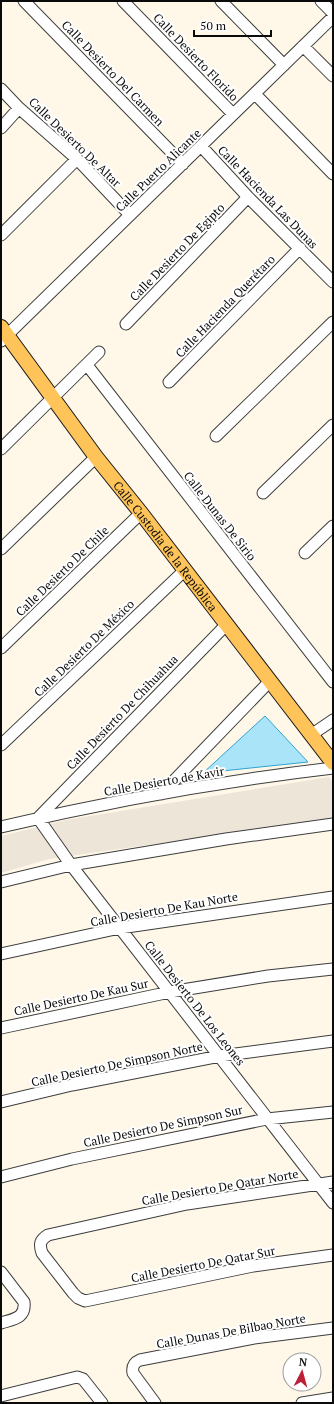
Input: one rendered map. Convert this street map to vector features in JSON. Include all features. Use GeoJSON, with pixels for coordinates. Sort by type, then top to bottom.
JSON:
{"type":"FeatureCollection","features":[{"type":"Feature","properties":{"kind":"main road","name":"Calle Custodia de la República"},"geometry":{"type":"LineString","coordinates":[[3,334],[96,457],[142,513],[269,682],[333,763]]}},
{"type":"Feature","properties":{"kind":"street","name":"Calle Desierto Del Carmen"},"geometry":{"type":"LineString","coordinates":[[24,1],[183,164]]}},
{"type":"Feature","properties":{"kind":"street","name":"Calle Desierto Florido"},"geometry":{"type":"LineString","coordinates":[[123,1],[233,114]]}},
{"type":"Feature","properties":{"kind":"street"},"geometry":{"type":"LineString","coordinates":[[221,1],[284,66]]}},
{"type":"Feature","properties":{"kind":"street"},"geometry":{"type":"LineString","coordinates":[[321,1],[333,13]]}},
{"type":"Feature","properties":{"kind":"street","name":"Calle Puerto Alicante"},"geometry":{"type":"LineString","coordinates":[[3,334],[130,215],[333,18]]}},
{"type":"Feature","properties":{"kind":"street"},"geometry":{"type":"LineString","coordinates":[[303,46],[333,76]]}},
{"type":"Feature","properties":{"kind":"street","name":"Calle Desierto De Altar"},"geometry":{"type":"LineString","coordinates":[[1,89],[19,108],[77,159],[130,215]]}},
{"type":"Feature","properties":{"kind":"street"},"geometry":{"type":"LineString","coordinates":[[255,94],[333,174]]}},
{"type":"Feature","properties":{"kind":"street"},"geometry":{"type":"LineString","coordinates":[[1,128],[19,108]]}},
{"type":"Feature","properties":{"kind":"street","name":"Calle Hacienda Las Dunas"},"geometry":{"type":"LineString","coordinates":[[201,146],[248,198],[333,282]]}},
{"type":"Feature","properties":{"kind":"street"},"geometry":{"type":"LineString","coordinates":[[1,235],[77,159]]}},
{"type":"Feature","properties":{"kind":"street","name":"Calle Desierto De Egipto"},"geometry":{"type":"LineString","coordinates":[[126,324],[248,198]]}},
{"type":"Feature","properties":{"kind":"street","name":"Calle Hacienda Querétaro"},"geometry":{"type":"LineString","coordinates":[[169,382],[300,248]]}},
{"type":"Feature","properties":{"kind":"street"},"geometry":{"type":"LineString","coordinates":[[216,436],[333,322]]}},
{"type":"Feature","properties":{"kind":"street"},"geometry":{"type":"LineString","coordinates":[[1,449],[99,352]]}},
{"type":"Feature","properties":{"kind":"street","name":"Calle Dunas De Sirio"},"geometry":{"type":"LineString","coordinates":[[87,365],[333,682]]}},
{"type":"Feature","properties":{"kind":"street"},"geometry":{"type":"LineString","coordinates":[[263,493],[333,425]]}},
{"type":"Feature","properties":{"kind":"street"},"geometry":{"type":"LineString","coordinates":[[1,549],[96,457]]}},
{"type":"Feature","properties":{"kind":"street","name":"Calle Desierto De Chile"},"geometry":{"type":"LineString","coordinates":[[1,648],[142,513]]}},
{"type":"Feature","properties":{"kind":"street"},"geometry":{"type":"LineString","coordinates":[[305,553],[333,526]]}},
{"type":"Feature","properties":{"kind":"street","name":"Calle Desierto De México"},"geometry":{"type":"LineString","coordinates":[[1,746],[185,570]]}},
{"type":"Feature","properties":{"kind":"street","name":"Calle Desierto De Chihuahua"},"geometry":{"type":"LineString","coordinates":[[38,818],[226,625]]}},
{"type":"Feature","properties":{"kind":"street"},"geometry":{"type":"LineString","coordinates":[[161,794],[269,682]]}},
{"type":"Feature","properties":{"kind":"street"},"geometry":{"type":"LineString","coordinates":[[311,735],[333,720]]}},
{"type":"Feature","properties":{"kind":"street","name":"Calle Desierto de Kavir"},"geometry":{"type":"LineString","coordinates":[[1,827],[38,818],[161,794],[263,776],[333,768]]}},
{"type":"Feature","properties":{"kind":"street","name":"Calle Desierto De Los Leones"},"geometry":{"type":"LineString","coordinates":[[38,818],[71,865],[333,1203]]}},
{"type":"Feature","properties":{"kind":"street"},"geometry":{"type":"LineString","coordinates":[[1,882],[71,865],[226,839],[333,824]]}},
{"type":"Feature","properties":{"kind":"street","name":"Calle Desierto De Kau Norte"},"geometry":{"type":"LineString","coordinates":[[1,954],[120,928],[333,897]]}},
{"type":"Feature","properties":{"kind":"street","name":"Calle Desierto De Kau Sur"},"geometry":{"type":"LineString","coordinates":[[1,1028],[170,992],[268,976],[333,969]]}},
{"type":"Feature","properties":{"kind":"street","name":"Calle Desierto De Simpson Norte"},"geometry":{"type":"LineString","coordinates":[[1,1102],[72,1085],[220,1056],[333,1041]]}},
{"type":"Feature","properties":{"kind":"street","name":"Calle Desierto De Simpson Sur"},"geometry":{"type":"LineString","coordinates":[[1,1177],[72,1158],[267,1119],[333,1112]]}},
{"type":"Feature","properties":{"kind":"street","name":"Calle Desierto De Qatar Norte"},"geometry":{"type":"LineString","coordinates":[[78,1298],[42,1253],[40,1246],[42,1239],[48,1235],[187,1204],[333,1182]]}},
{"type":"Feature","properties":{"kind":"street","name":"Calle Desierto De Qatar Sur"},"geometry":{"type":"LineString","coordinates":[[78,1298],[84,1301],[92,1300],[253,1266],[333,1255]]}},
{"type":"Feature","properties":{"kind":"street"},"geometry":{"type":"LineString","coordinates":[[1,1272],[24,1302],[23,1314],[18,1318],[1,1323]]}},
{"type":"Feature","properties":{"kind":"street","name":"Calle Dunas De Bilbao Norte"},"geometry":{"type":"LineString","coordinates":[[155,1403],[133,1373],[132,1368],[135,1363],[140,1360],[254,1338],[333,1328]]}},
{"type":"Feature","properties":{"kind":"street"},"geometry":{"type":"LineString","coordinates":[[1,1396],[77,1377],[84,1379],[102,1403]]}},
{"type":"Feature","properties":{"kind":"street"},"geometry":{"type":"LineString","coordinates":[[302,1403],[333,1398]]}},
{"type":"Feature","properties":{"kind":"shaded area"},"geometry":{"type":"Polygon","coordinates":[[[329,777],[333,783],[333,819],[49,859],[1,873],[1,836],[66,820],[329,777]]]}},
{"type":"Feature","properties":{"kind":"water"},"geometry":{"type":"Polygon","coordinates":[[[265,716],[308,762],[203,773],[265,716]]]}}]}
